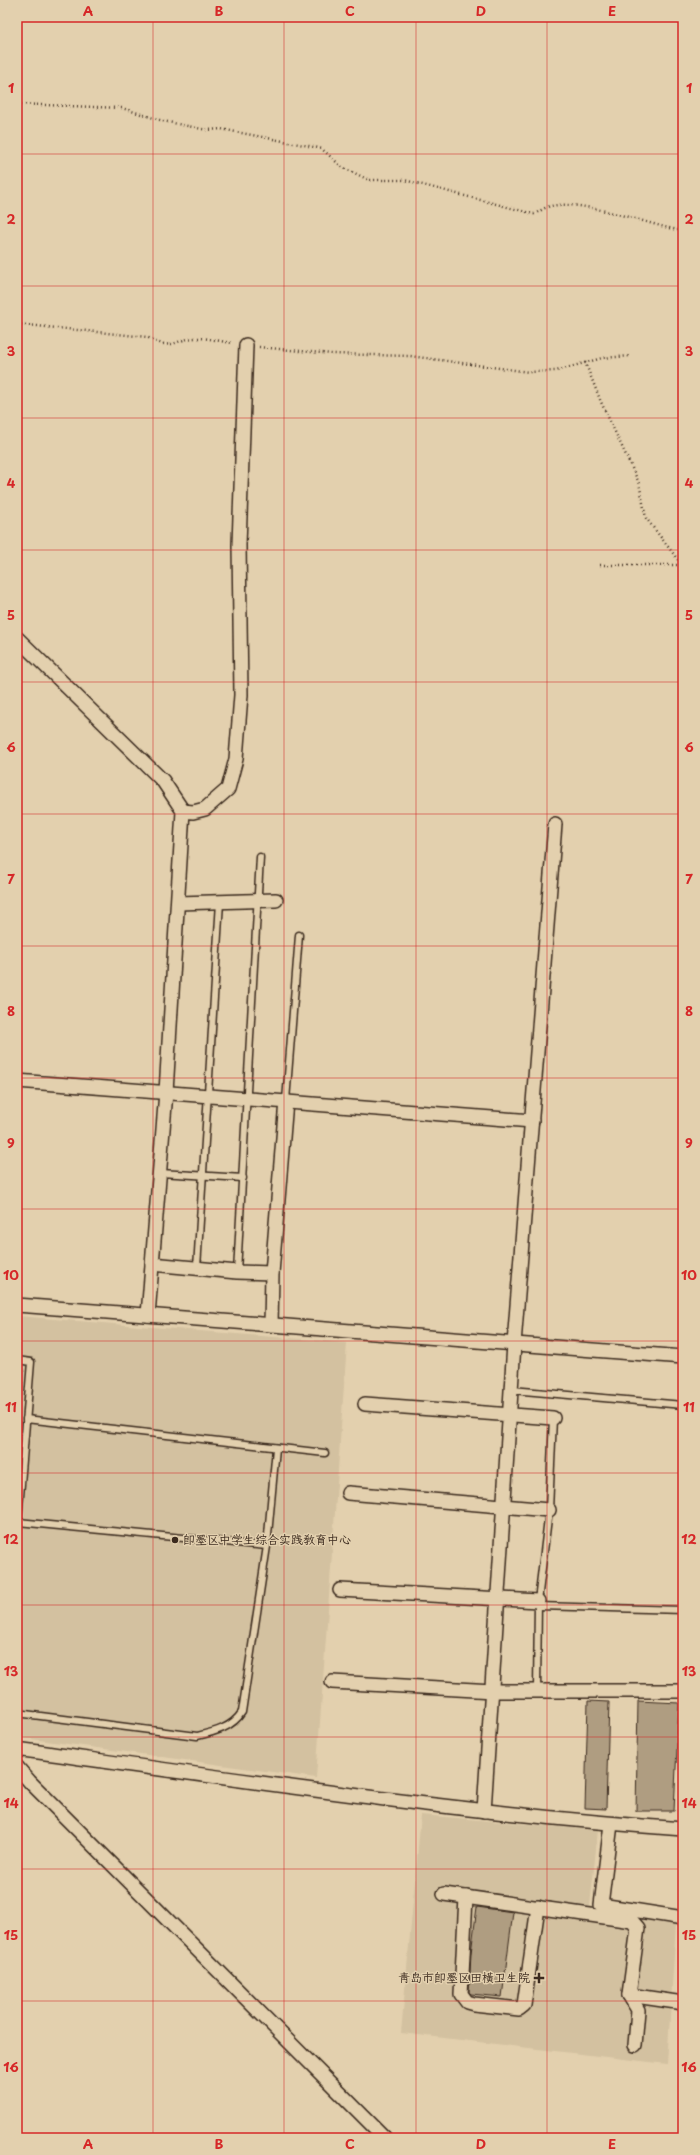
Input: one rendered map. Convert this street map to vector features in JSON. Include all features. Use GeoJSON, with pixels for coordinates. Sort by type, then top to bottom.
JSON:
{"type":"FeatureCollection","features":[{"type":"Feature","properties":{"kind":"street"},"geometry":{"type":"LineString","coordinates":[[183,811],[193,812],[205,809],[228,789],[236,759],[241,695],[239,544],[246,345]]}},
{"type":"Feature","properties":{"kind":"street"},"geometry":{"type":"LineString","coordinates":[[17,638],[163,781],[183,811],[166,1092],[148,1315]]}},
{"type":"Feature","properties":{"kind":"street"},"geometry":{"type":"LineString","coordinates":[[484,1811],[499,1599],[514,1344],[555,824]]}},
{"type":"Feature","properties":{"kind":"street"},"geometry":{"type":"LineString","coordinates":[[178,903],[276,900]]}},
{"type":"Feature","properties":{"kind":"street"},"geometry":{"type":"LineString","coordinates":[[17,1081],[532,1121]]}},
{"type":"Feature","properties":{"kind":"street"},"geometry":{"type":"LineString","coordinates":[[271,1325],[272,1273],[286,1101]]}},
{"type":"Feature","properties":{"kind":"street"},"geometry":{"type":"LineString","coordinates":[[152,1264],[237,1272],[272,1273]]}},
{"type":"Feature","properties":{"kind":"street"},"geometry":{"type":"LineString","coordinates":[[17,1305],[683,1357]]}},
{"type":"Feature","properties":{"kind":"street"},"geometry":{"type":"LineString","coordinates":[[365,1404],[552,1418]]}},
{"type":"Feature","properties":{"kind":"street"},"geometry":{"type":"LineString","coordinates":[[348,1493],[548,1510]]}},
{"type":"Feature","properties":{"kind":"street"},"geometry":{"type":"LineString","coordinates":[[340,1590],[499,1599],[538,1604]]}},
{"type":"Feature","properties":{"kind":"street"},"geometry":{"type":"LineString","coordinates":[[332,1682],[493,1691],[683,1691]]}},
{"type":"Feature","properties":{"kind":"street"},"geometry":{"type":"LineString","coordinates":[[17,1749],[334,1793],[610,1824],[683,1829]]}},
{"type":"Feature","properties":{"kind":"street"},"geometry":{"type":"LineString","coordinates":[[17,1767],[30,1782],[386,2138]]}},
{"type":"Feature","properties":{"kind":"street"},"geometry":{"type":"LineString","coordinates":[[610,1824],[601,1905],[683,1918]]}},
{"type":"Feature","properties":{"kind":"street"},"geometry":{"type":"LineString","coordinates":[[444,1894],[632,1921],[638,1928],[629,1995],[638,2010],[635,2045]]}},
{"type":"Feature","properties":{"kind":"street"},"geometry":{"type":"LineString","coordinates":[[466,1897],[461,1994],[467,2002],[474,2004],[519,2008],[524,2005],[538,1907]]}},
{"type":"Feature","properties":{"kind":"street"},"geometry":{"type":"LineString","coordinates":[[629,1995],[683,2003]]}},
{"type":"Feature","properties":{"kind":"lane"},"geometry":{"type":"LineString","coordinates":[[237,1272],[260,857]]}},
{"type":"Feature","properties":{"kind":"lane"},"geometry":{"type":"LineString","coordinates":[[197,1268],[220,902]]}},
{"type":"Feature","properties":{"kind":"lane"},"geometry":{"type":"LineString","coordinates":[[286,1101],[299,935]]}},
{"type":"Feature","properties":{"kind":"lane"},"geometry":{"type":"LineString","coordinates":[[160,1173],[243,1178]]}},
{"type":"Feature","properties":{"kind":"lane"},"geometry":{"type":"LineString","coordinates":[[17,1360],[31,1362],[17,1533]]}},
{"type":"Feature","properties":{"kind":"lane"},"geometry":{"type":"LineString","coordinates":[[512,1390],[683,1405]]}},
{"type":"Feature","properties":{"kind":"lane"},"geometry":{"type":"LineString","coordinates":[[537,1691],[538,1604],[548,1510],[552,1418]]}},
{"type":"Feature","properties":{"kind":"lane"},"geometry":{"type":"LineString","coordinates":[[26,1419],[325,1454]]}},
{"type":"Feature","properties":{"kind":"lane"},"geometry":{"type":"LineString","coordinates":[[17,1712],[197,1736],[218,1731],[237,1720],[242,1712],[266,1546],[276,1448]]}},
{"type":"Feature","properties":{"kind":"lane"},"geometry":{"type":"LineString","coordinates":[[18,1522],[266,1546]]}},
{"type":"Feature","properties":{"kind":"lane"},"geometry":{"type":"LineString","coordinates":[[538,1604],[683,1610]]}},
{"type":"Feature","properties":{"kind":"path"},"geometry":{"type":"LineString","coordinates":[[17,104],[122,108],[163,121],[207,130],[221,129],[314,147],[322,150],[342,167],[369,180],[404,180],[534,214],[550,206],[572,206],[611,213],[663,228],[683,231]]}},
{"type":"Feature","properties":{"kind":"path"},"geometry":{"type":"LineString","coordinates":[[17,324],[147,336],[161,344],[174,344],[198,338],[246,345],[332,354],[410,356],[529,372],[556,370],[602,358],[630,356]]}},
{"type":"Feature","properties":{"kind":"path"},"geometry":{"type":"LineString","coordinates":[[585,362],[601,402],[639,483],[646,518],[683,565]]}},
{"type":"Feature","properties":{"kind":"path"},"geometry":{"type":"LineString","coordinates":[[600,566],[683,565]]}},
{"type":"Feature","properties":{"kind":"shaded area","name":"即墨区中学生综合实践教育中心"},"geometry":{"type":"Polygon","coordinates":[[[17,1316],[347,1343],[316,1778],[17,1737],[17,1316]]]}},
{"type":"Feature","properties":{"kind":"shaded area","name":"青岛市即墨区田横卫生院"},"geometry":{"type":"Polygon","coordinates":[[[421,1815],[598,1830],[590,1906],[676,1923],[667,2064],[401,2033],[421,1815]]]}},
{"type":"Feature","properties":{"kind":"building"},"geometry":{"type":"Polygon","coordinates":[[[588,1701],[609,1702],[606,1809],[585,1808],[588,1701]]]}},
{"type":"Feature","properties":{"kind":"building"},"geometry":{"type":"Polygon","coordinates":[[[638,1701],[679,1703],[674,1811],[636,1811],[638,1701]]]}},
{"type":"Feature","properties":{"kind":"building"},"geometry":{"type":"Polygon","coordinates":[[[477,1907],[513,1912],[502,1997],[471,1994],[469,1992],[471,1953],[477,1907]]]}},
{"type":"Feature","properties":{"kind":"place","name":"即墨区中学生综合实践教育中心"},"geometry":{"type":"Point","coordinates":[175,1540]}},
{"type":"Feature","properties":{"kind":"place","name":"青岛市即墨区田横卫生院"},"geometry":{"type":"Point","coordinates":[539,1978]}}]}
